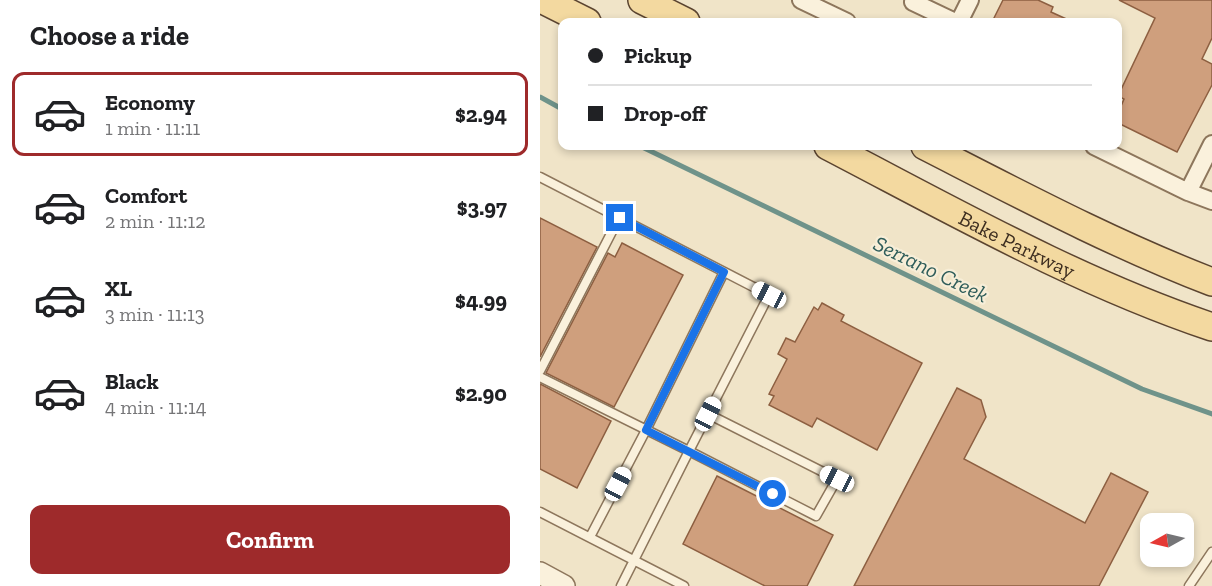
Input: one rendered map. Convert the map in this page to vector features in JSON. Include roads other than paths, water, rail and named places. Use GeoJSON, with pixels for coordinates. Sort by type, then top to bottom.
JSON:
{"type":"FeatureCollection","features":[{"type":"Feature","properties":{"kind":"main road"},"geometry":{"type":"LineString","coordinates":[[543,0],[579,18]]}},
{"type":"Feature","properties":{"kind":"main road"},"geometry":{"type":"LineString","coordinates":[[642,0],[678,18]]}},
{"type":"Feature","properties":{"kind":"main road","name":"Bake Parkway"},"geometry":{"type":"LineString","coordinates":[[836,150],[1046,258],[1156,308],[1212,327]]}},
{"type":"Feature","properties":{"kind":"main road","name":"Bake Parkway"},"geometry":{"type":"LineString","coordinates":[[933,150],[1064,218],[1212,282]]}},
{"type":"Feature","properties":{"kind":"street"},"geometry":{"type":"LineString","coordinates":[[801,0],[839,18]]}},
{"type":"Feature","properties":{"kind":"street"},"geometry":{"type":"LineString","coordinates":[[914,0],[913,2],[933,18]]}},
{"type":"Feature","properties":{"kind":"street"},"geometry":{"type":"LineString","coordinates":[[959,18],[970,0]]}},
{"type":"Feature","properties":{"kind":"street"},"geometry":{"type":"LineString","coordinates":[[1188,192],[1212,144]]}},
{"type":"Feature","properties":{"kind":"street"},"geometry":{"type":"LineString","coordinates":[[1102,150],[1188,192],[1212,201]]}},
{"type":"Feature","properties":{"kind":"street"},"geometry":{"type":"LineString","coordinates":[[540,573],[564,586]]}},
{"type":"Feature","properties":{"kind":"lane"},"geometry":{"type":"LineString","coordinates":[[540,177],[769,295],[621,586]]}},
{"type":"Feature","properties":{"kind":"lane"},"geometry":{"type":"LineString","coordinates":[[540,371],[620,218]]}},
{"type":"Feature","properties":{"kind":"lane"},"geometry":{"type":"LineString","coordinates":[[590,537],[724,272]]}},
{"type":"Feature","properties":{"kind":"lane"},"geometry":{"type":"LineString","coordinates":[[540,377],[816,516],[837,479],[708,414]]}},
{"type":"Feature","properties":{"kind":"lane"},"geometry":{"type":"LineString","coordinates":[[540,512],[684,586]]}},
{"type":"Feature","properties":{"kind":"lane"},"geometry":{"type":"LineString","coordinates":[[1190,586],[1212,552]]}},
{"type":"Feature","properties":{"kind":"waterway","name":"Serrano Creek"},"geometry":{"type":"LineString","coordinates":[[540,97],[558,107]]}},
{"type":"Feature","properties":{"kind":"waterway","name":"Serrano Creek"},"geometry":{"type":"LineString","coordinates":[[648,150],[1142,389],[1212,414]]}}]}
